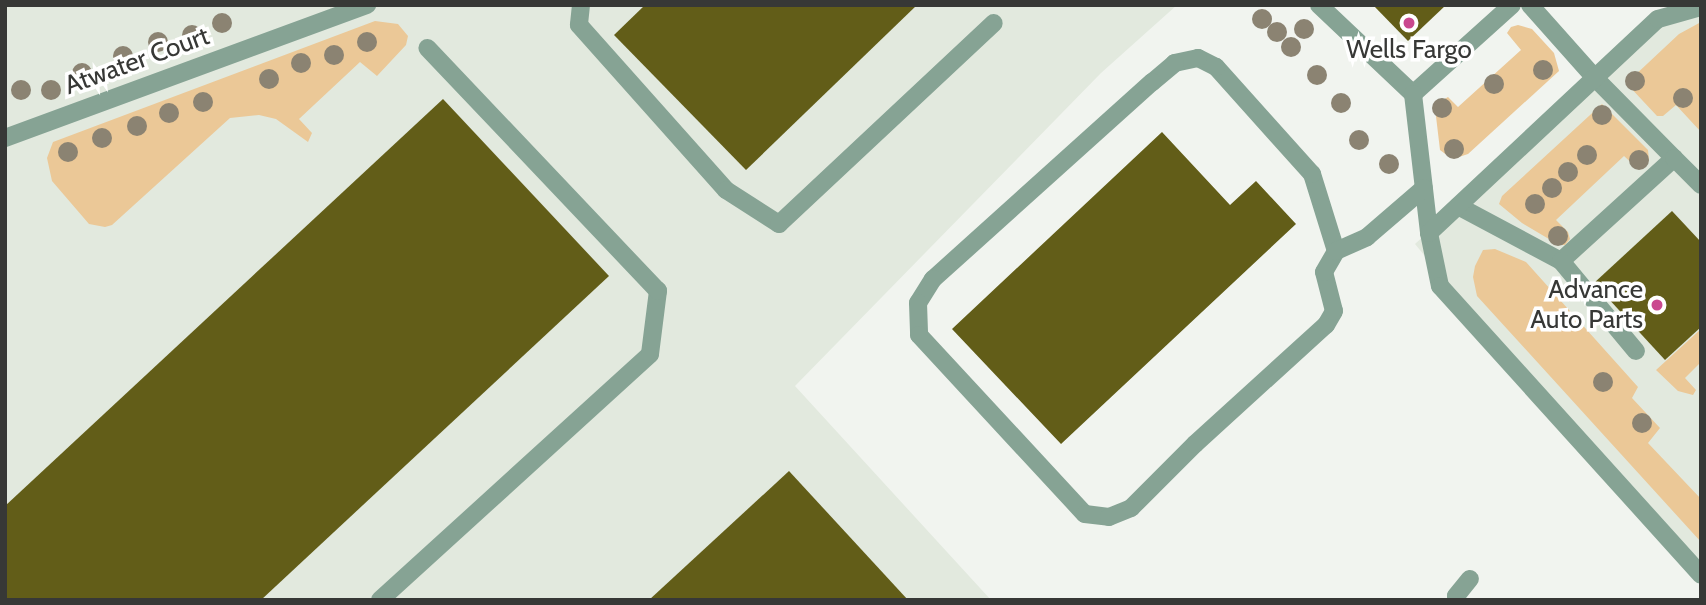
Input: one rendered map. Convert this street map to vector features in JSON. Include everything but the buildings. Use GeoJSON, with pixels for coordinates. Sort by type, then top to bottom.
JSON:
{"type":"FeatureCollection","features":[{"type":"Feature","properties":{"kind":"street","name":"Atwater Court"},"geometry":{"type":"LineString","coordinates":[[5,138],[367,5]]}},
{"type":"Feature","properties":{"kind":"street"},"geometry":{"type":"LineString","coordinates":[[581,5],[579,25],[726,190],[779,224],[994,23]]}},
{"type":"Feature","properties":{"kind":"street"},"geometry":{"type":"LineString","coordinates":[[1413,94],[1512,5]]}},
{"type":"Feature","properties":{"kind":"street"},"geometry":{"type":"LineString","coordinates":[[1530,5],[1595,78],[1701,185]]}},
{"type":"Feature","properties":{"kind":"street"},"geometry":{"type":"LineString","coordinates":[[1429,233],[1595,78],[1661,12],[1701,6]]}},
{"type":"Feature","properties":{"kind":"street"},"geometry":{"type":"LineString","coordinates":[[1329,8],[1413,94],[1429,233],[1440,286],[1701,575]]}},
{"type":"Feature","properties":{"kind":"street"},"geometry":{"type":"LineString","coordinates":[[380,600],[650,354],[658,291],[427,48]]}},
{"type":"Feature","properties":{"kind":"street"},"geometry":{"type":"LineString","coordinates":[[1336,251],[1312,174],[1216,67],[1198,58],[1175,63],[1152,82],[933,279],[918,303],[919,335],[1085,513],[1109,517],[1131,508],[1195,444],[1326,325],[1334,311],[1324,272],[1336,251],[1367,237],[1424,188]]}},
{"type":"Feature","properties":{"kind":"street"},"geometry":{"type":"LineString","coordinates":[[1561,261],[1674,158]]}},
{"type":"Feature","properties":{"kind":"street"},"geometry":{"type":"LineString","coordinates":[[1458,206],[1561,261],[1636,351]]}},
{"type":"Feature","properties":{"kind":"street"},"geometry":{"type":"LineString","coordinates":[[1457,600],[1456,596],[1470,579]]}},
{"type":"Feature","properties":{"kind":"shaded area"},"geometry":{"type":"Polygon","coordinates":[[[5,5],[1177,5],[1101,73],[795,386],[991,600],[5,600],[5,5]]]}},
{"type":"Feature","properties":{"kind":"shaded area"},"geometry":{"type":"Polygon","coordinates":[[[1676,5],[1701,5],[1701,568],[1570,433],[1415,244],[1676,5]]]}},
{"type":"Feature","properties":{"kind":"shaded area"},"geometry":{"type":"Polygon","coordinates":[[[375,21],[398,24],[408,36],[406,45],[377,76],[360,62],[299,119],[312,133],[308,142],[276,119],[259,115],[230,118],[112,225],[105,227],[89,224],[52,181],[47,158],[53,142],[375,21]]]}},
{"type":"Feature","properties":{"kind":"shaded area"},"geometry":{"type":"Polygon","coordinates":[[[1701,22],[1701,132],[1676,105],[1663,116],[1657,116],[1628,85],[1632,78],[1679,34],[1701,22]]]}},
{"type":"Feature","properties":{"kind":"shaded area"},"geometry":{"type":"Polygon","coordinates":[[[1518,25],[1532,29],[1554,53],[1559,71],[1468,154],[1456,158],[1448,156],[1440,150],[1435,108],[1448,97],[1458,107],[1521,50],[1507,33],[1511,27],[1518,25]]]}},
{"type":"Feature","properties":{"kind":"shaded area"},"geometry":{"type":"Polygon","coordinates":[[[1602,104],[1648,150],[1649,160],[1645,167],[1638,169],[1624,156],[1556,220],[1568,232],[1570,239],[1565,245],[1559,245],[1522,223],[1499,204],[1502,196],[1602,104]]]}},
{"type":"Feature","properties":{"kind":"shaded area"},"geometry":{"type":"Polygon","coordinates":[[[1495,249],[1526,262],[1638,387],[1632,398],[1660,428],[1648,443],[1701,499],[1701,542],[1477,296],[1473,277],[1475,266],[1483,250],[1495,249]]]}},
{"type":"Feature","properties":{"kind":"shaded area"},"geometry":{"type":"Polygon","coordinates":[[[1701,329],[1701,362],[1685,378],[1696,390],[1693,395],[1678,391],[1656,370],[1701,329]]]}},
{"type":"Feature","properties":{"kind":"place","name":"Wells Fargo"},"geometry":{"type":"Point","coordinates":[1409,23]}},
{"type":"Feature","properties":{"kind":"place","name":"Advance Auto Parts"},"geometry":{"type":"Point","coordinates":[1657,305]}}]}
